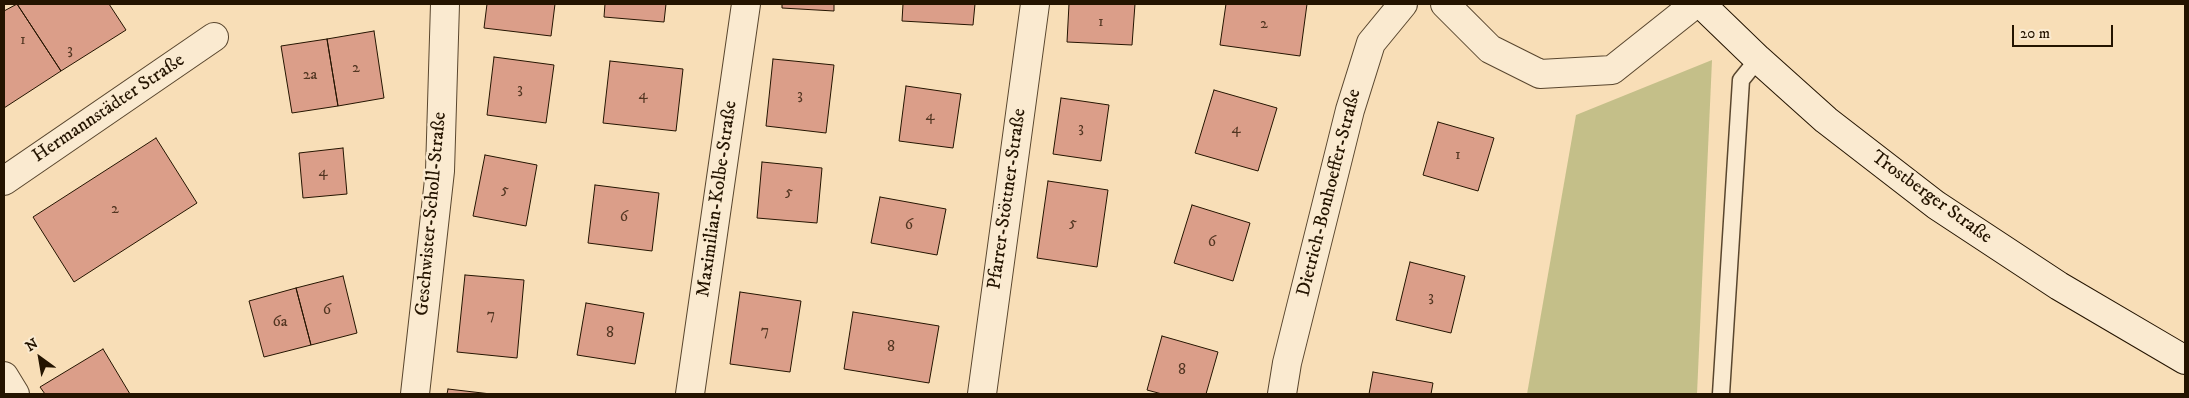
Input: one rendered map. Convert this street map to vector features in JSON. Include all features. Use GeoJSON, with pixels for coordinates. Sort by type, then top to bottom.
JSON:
{"type":"FeatureCollection","features":[{"type":"Feature","properties":{"kind":"street","name":"Geschwister-Scholl-Straße"},"geometry":{"type":"LineString","coordinates":[[414,394],[440,171],[445,4]]}},
{"type":"Feature","properties":{"kind":"street","name":"Maximilian-Kolbe-Straße"},"geometry":{"type":"LineString","coordinates":[[690,394],[746,4]]}},
{"type":"Feature","properties":{"kind":"street","name":"Pfarrer-Stöttner-Straße"},"geometry":{"type":"LineString","coordinates":[[982,394],[1035,4]]}},
{"type":"Feature","properties":{"kind":"street","name":"Dietrich-Bonhoeffer-Straße"},"geometry":{"type":"LineString","coordinates":[[1282,394],[1287,363],[1350,110],[1371,43],[1403,4]]}},
{"type":"Feature","properties":{"kind":"street"},"geometry":{"type":"LineString","coordinates":[[1445,4],[1490,49],[1540,74],[1612,70],[1695,4]]}},
{"type":"Feature","properties":{"kind":"street","name":"Trostberger Straße"},"geometry":{"type":"LineString","coordinates":[[1701,4],[1758,59],[1826,120],[1936,205],[2058,286],[2185,360]]}},
{"type":"Feature","properties":{"kind":"street","name":"Hermannstädter Straße"},"geometry":{"type":"LineString","coordinates":[[4,181],[214,37]]}},
{"type":"Feature","properties":{"kind":"street"},"geometry":{"type":"LineString","coordinates":[[4,376],[15,394]]}},
{"type":"Feature","properties":{"kind":"lane"},"geometry":{"type":"LineString","coordinates":[[1721,394],[1741,80],[1758,59]]}},
{"type":"Feature","properties":{"kind":"shaded area"},"geometry":{"type":"Polygon","coordinates":[[[1712,60],[1697,394],[1527,394],[1576,115],[1712,60]]]}},
{"type":"Feature","properties":{"kind":"building"},"geometry":{"type":"Polygon","coordinates":[[[17,4],[61,71],[4,108],[4,11],[17,4]]]}},
{"type":"Feature","properties":{"kind":"building"},"geometry":{"type":"Polygon","coordinates":[[[17,4],[109,4],[126,30],[61,71],[17,4]]]}},
{"type":"Feature","properties":{"kind":"building"},"geometry":{"type":"Polygon","coordinates":[[[487,4],[555,4],[551,36],[484,28],[487,4]]]}},
{"type":"Feature","properties":{"kind":"building"},"geometry":{"type":"Polygon","coordinates":[[[605,4],[666,4],[664,22],[604,17],[605,4]]]}},
{"type":"Feature","properties":{"kind":"building"},"geometry":{"type":"Polygon","coordinates":[[[782,4],[834,4],[834,11],[782,8],[782,4]]]}},
{"type":"Feature","properties":{"kind":"building"},"geometry":{"type":"Polygon","coordinates":[[[903,4],[975,4],[973,25],[902,21],[903,4]]]}},
{"type":"Feature","properties":{"kind":"building"},"geometry":{"type":"Polygon","coordinates":[[[1069,4],[1135,4],[1132,45],[1067,42],[1069,4]]]}},
{"type":"Feature","properties":{"kind":"building"},"geometry":{"type":"Polygon","coordinates":[[[1226,4],[1307,4],[1300,56],[1220,45],[1226,4]]]}},
{"type":"Feature","properties":{"kind":"building"},"geometry":{"type":"Polygon","coordinates":[[[374,31],[384,98],[338,106],[327,39],[374,31]]]}},
{"type":"Feature","properties":{"kind":"building"},"geometry":{"type":"Polygon","coordinates":[[[327,39],[338,106],[292,113],[281,46],[327,39]]]}},
{"type":"Feature","properties":{"kind":"building"},"geometry":{"type":"Polygon","coordinates":[[[494,57],[554,65],[546,123],[487,115],[494,57]]]}},
{"type":"Feature","properties":{"kind":"building"},"geometry":{"type":"Polygon","coordinates":[[[773,59],[834,65],[826,133],[766,126],[773,59]]]}},
{"type":"Feature","properties":{"kind":"building"},"geometry":{"type":"Polygon","coordinates":[[[610,61],[683,69],[676,131],[603,123],[610,61]]]}},
{"type":"Feature","properties":{"kind":"building"},"geometry":{"type":"Polygon","coordinates":[[[906,86],[961,94],[953,148],[899,141],[906,86]]]}},
{"type":"Feature","properties":{"kind":"building"},"geometry":{"type":"Polygon","coordinates":[[[1214,90],[1277,108],[1258,171],[1195,153],[1214,90]]]}},
{"type":"Feature","properties":{"kind":"building"},"geometry":{"type":"Polygon","coordinates":[[[1061,98],[1109,105],[1101,161],[1053,154],[1061,98]]]}},
{"type":"Feature","properties":{"kind":"building"},"geometry":{"type":"Polygon","coordinates":[[[1438,122],[1494,138],[1478,191],[1423,175],[1438,122]]]}},
{"type":"Feature","properties":{"kind":"building"},"geometry":{"type":"Polygon","coordinates":[[[156,138],[197,203],[74,282],[33,217],[156,138]]]}},
{"type":"Feature","properties":{"kind":"building"},"geometry":{"type":"Polygon","coordinates":[[[343,148],[347,194],[303,198],[299,153],[343,148]]]}},
{"type":"Feature","properties":{"kind":"building"},"geometry":{"type":"Polygon","coordinates":[[[485,155],[537,165],[526,226],[473,216],[485,155]]]}},
{"type":"Feature","properties":{"kind":"building"},"geometry":{"type":"Polygon","coordinates":[[[762,162],[822,168],[817,223],[757,218],[762,162]]]}},
{"type":"Feature","properties":{"kind":"building"},"geometry":{"type":"Polygon","coordinates":[[[1048,181],[1108,190],[1097,267],[1037,258],[1048,181]]]}},
{"type":"Feature","properties":{"kind":"building"},"geometry":{"type":"Polygon","coordinates":[[[595,185],[659,193],[652,251],[588,243],[595,185]]]}},
{"type":"Feature","properties":{"kind":"building"},"geometry":{"type":"Polygon","coordinates":[[[880,197],[946,209],[937,255],[871,243],[880,197]]]}},
{"type":"Feature","properties":{"kind":"building"},"geometry":{"type":"Polygon","coordinates":[[[1192,205],[1250,223],[1233,281],[1174,263],[1192,205]]]}},
{"type":"Feature","properties":{"kind":"building"},"geometry":{"type":"Polygon","coordinates":[[[1410,262],[1465,276],[1451,333],[1396,320],[1410,262]]]}},
{"type":"Feature","properties":{"kind":"building"},"geometry":{"type":"Polygon","coordinates":[[[465,275],[524,280],[517,358],[457,352],[465,275]]]}},
{"type":"Feature","properties":{"kind":"building"},"geometry":{"type":"Polygon","coordinates":[[[343,276],[357,333],[311,345],[296,288],[343,276]]]}},
{"type":"Feature","properties":{"kind":"building"},"geometry":{"type":"Polygon","coordinates":[[[296,288],[311,345],[264,357],[249,301],[296,288]]]}},
{"type":"Feature","properties":{"kind":"building"},"geometry":{"type":"Polygon","coordinates":[[[740,292],[801,301],[790,372],[730,364],[740,292]]]}},
{"type":"Feature","properties":{"kind":"building"},"geometry":{"type":"Polygon","coordinates":[[[586,303],[644,313],[635,364],[577,355],[586,303]]]}},
{"type":"Feature","properties":{"kind":"building"},"geometry":{"type":"Polygon","coordinates":[[[853,312],[939,326],[929,383],[844,369],[853,312]]]}},
{"type":"Feature","properties":{"kind":"building"},"geometry":{"type":"Polygon","coordinates":[[[1162,336],[1218,352],[1206,394],[1162,394],[1147,390],[1162,336]]]}},
{"type":"Feature","properties":{"kind":"building"},"geometry":{"type":"Polygon","coordinates":[[[103,349],[130,394],[45,394],[40,387],[103,349]]]}},
{"type":"Feature","properties":{"kind":"building"},"geometry":{"type":"Polygon","coordinates":[[[1373,372],[1433,383],[1431,394],[1369,394],[1373,372]]]}},
{"type":"Feature","properties":{"kind":"building"},"geometry":{"type":"Polygon","coordinates":[[[448,389],[491,394],[447,394],[448,389]]]}}]}
